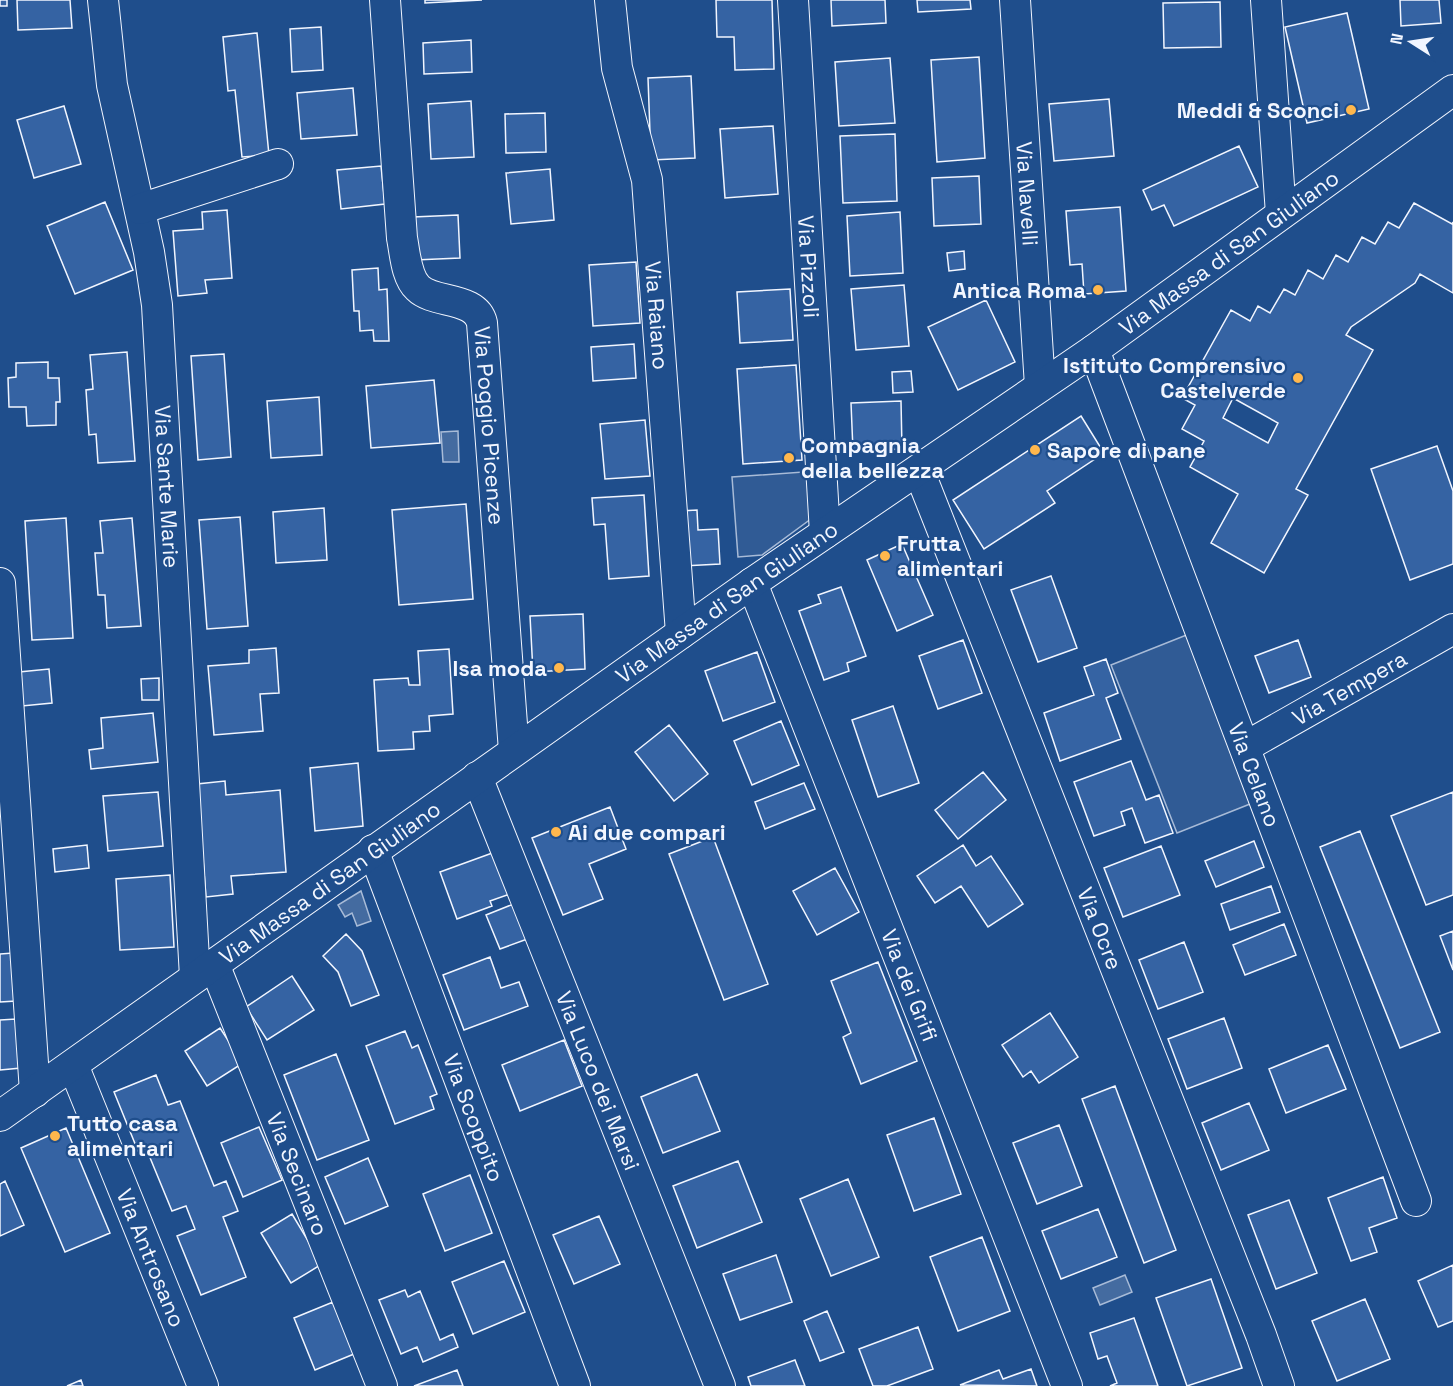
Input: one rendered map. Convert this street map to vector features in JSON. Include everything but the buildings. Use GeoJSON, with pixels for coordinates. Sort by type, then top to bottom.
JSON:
{"type":"FeatureCollection","features":[{"type":"Feature","properties":{"kind":"street","name":"Via Sante Marie"},"geometry":{"type":"LineString","coordinates":[[103,0],[112,85],[151,260],[157,305],[205,971]]}},
{"type":"Feature","properties":{"kind":"street","name":"Via Poggio Picenze"},"geometry":{"type":"LineString","coordinates":[[385,0],[402,238],[410,275],[422,291],[472,308],[480,316],[482,323],[514,751]]}},
{"type":"Feature","properties":{"kind":"street","name":"Via Raiano"},"geometry":{"type":"LineString","coordinates":[[610,0],[617,68],[647,180],[681,633]]}},
{"type":"Feature","properties":{"kind":"street","name":"Via Pizzoli"},"geometry":{"type":"LineString","coordinates":[[793,0],[825,533]]}},
{"type":"Feature","properties":{"kind":"street","name":"Via Navelli"},"geometry":{"type":"LineString","coordinates":[[1015,0],[1040,386]]}},
{"type":"Feature","properties":{"kind":"street"},"geometry":{"type":"LineString","coordinates":[[1266,0],[1281,214]]}},
{"type":"Feature","properties":{"kind":"street","name":"Via Massa di San Giuliano"},"geometry":{"type":"LineString","coordinates":[[0,1116],[752,583],[920,471],[1094,350],[1453,90]]}},
{"type":"Feature","properties":{"kind":"street"},"geometry":{"type":"LineString","coordinates":[[140,209],[278,164]]}},
{"type":"Feature","properties":{"kind":"street","name":"Via Celano"},"geometry":{"type":"LineString","coordinates":[[1094,350],[1416,1201]]}},
{"type":"Feature","properties":{"kind":"street","name":"Via Ocre"},"geometry":{"type":"LineString","coordinates":[[920,471],[1261,1335],[1279,1386]]}},
{"type":"Feature","properties":{"kind":"street"},"geometry":{"type":"LineString","coordinates":[[0,583],[35,1092]]}},
{"type":"Feature","properties":{"kind":"street","name":"Via dei Grifi"},"geometry":{"type":"LineString","coordinates":[[752,583],[1067,1386]]}},
{"type":"Feature","properties":{"kind":"street","name":"Via Tempera"},"geometry":{"type":"LineString","coordinates":[[1245,747],[1453,629]]}},
{"type":"Feature","properties":{"kind":"street","name":"Via Luco dei Marsi"},"geometry":{"type":"LineString","coordinates":[[477,777],[720,1386]]}},
{"type":"Feature","properties":{"kind":"street","name":"Via Scoppito"},"geometry":{"type":"LineString","coordinates":[[373,850],[575,1386]]}},
{"type":"Feature","properties":{"kind":"street","name":"Via Secinaro"},"geometry":{"type":"LineString","coordinates":[[205,971],[382,1386]]}},
{"type":"Feature","properties":{"kind":"street","name":"Via Antrosano"},"geometry":{"type":"LineString","coordinates":[[73,1065],[203,1386]]}},
{"type":"Feature","properties":{"kind":"shaded area"},"geometry":{"type":"Polygon","coordinates":[[[458,431],[459,462],[443,462],[441,432],[458,431]]]}},
{"type":"Feature","properties":{"kind":"shaded area"},"geometry":{"type":"Polygon","coordinates":[[[817,471],[819,513],[762,555],[738,557],[732,477],[817,471]]]}},
{"type":"Feature","properties":{"kind":"shaded area"},"geometry":{"type":"Polygon","coordinates":[[[1189,634],[1255,802],[1177,833],[1111,665],[1189,634]]]}},
{"type":"Feature","properties":{"kind":"shaded area"},"geometry":{"type":"Polygon","coordinates":[[[361,891],[371,921],[357,926],[352,913],[345,917],[338,905],[361,891]]]}},
{"type":"Feature","properties":{"kind":"shaded area"},"geometry":{"type":"Polygon","coordinates":[[[1125,1275],[1132,1292],[1100,1305],[1093,1288],[1125,1275]]]}},
{"type":"Feature","properties":{"kind":"place","name":"Meddi & Sconci"},"geometry":{"type":"Point","coordinates":[1351,110]}},
{"type":"Feature","properties":{"kind":"place","name":"Antica Roma"},"geometry":{"type":"Point","coordinates":[1098,290]}},
{"type":"Feature","properties":{"kind":"place","name":"Istituto Comprensivo Castelverde"},"geometry":{"type":"Point","coordinates":[1298,378]}},
{"type":"Feature","properties":{"kind":"place","name":"Sapore di pane"},"geometry":{"type":"Point","coordinates":[1035,450]}},
{"type":"Feature","properties":{"kind":"place","name":"Compagnia della bellezza"},"geometry":{"type":"Point","coordinates":[789,458]}},
{"type":"Feature","properties":{"kind":"place","name":"Frutta alimentari"},"geometry":{"type":"Point","coordinates":[885,556]}},
{"type":"Feature","properties":{"kind":"place","name":"Isa moda"},"geometry":{"type":"Point","coordinates":[559,668]}},
{"type":"Feature","properties":{"kind":"place","name":"Ai due compari"},"geometry":{"type":"Point","coordinates":[556,832]}},
{"type":"Feature","properties":{"kind":"place","name":"Tutto casa alimentari"},"geometry":{"type":"Point","coordinates":[55,1136]}}]}
